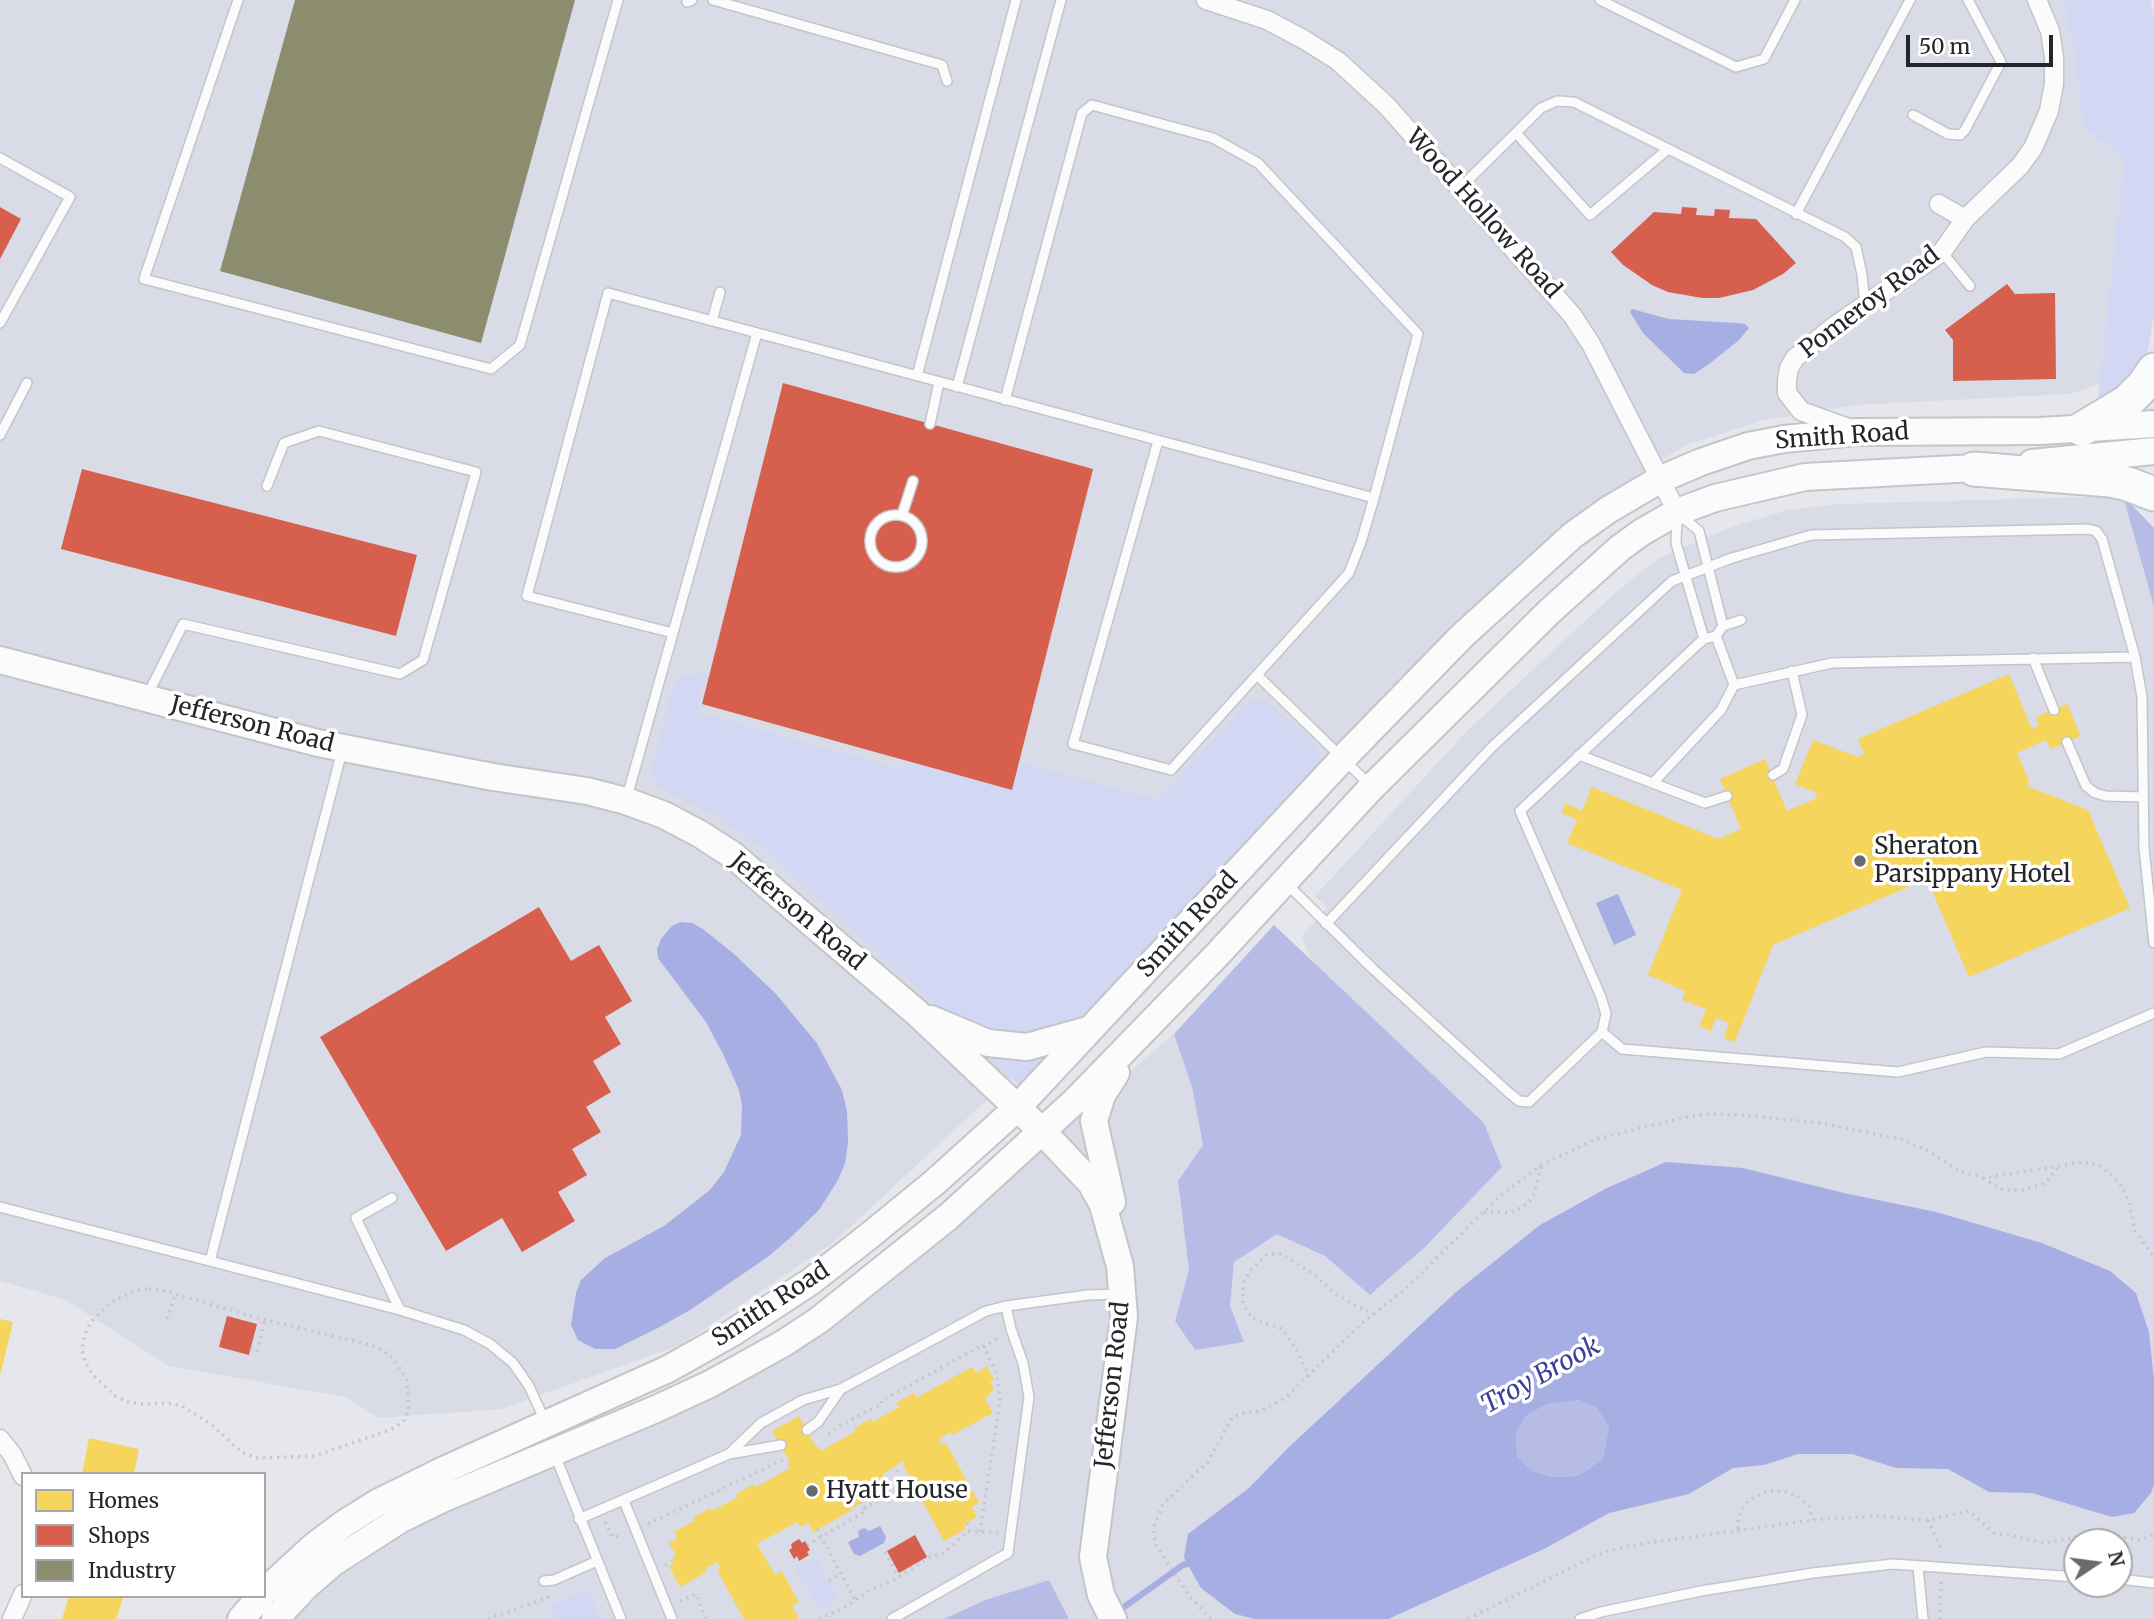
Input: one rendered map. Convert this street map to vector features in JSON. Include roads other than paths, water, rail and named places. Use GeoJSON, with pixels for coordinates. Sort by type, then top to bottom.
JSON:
{"type":"FeatureCollection","features":[{"type":"Feature","properties":{"kind":"highway"},"geometry":{"type":"LineString","coordinates":[[2082,429],[2127,402],[2154,370]]}},
{"type":"Feature","properties":{"kind":"highway"},"geometry":{"type":"LineString","coordinates":[[1974,469],[2109,480],[2154,494]]}},
{"type":"Feature","properties":{"kind":"main road","name":"Smith Road"},"geometry":{"type":"LineString","coordinates":[[275,1619],[305,1587],[334,1562],[401,1519],[550,1438],[732,1333],[810,1282],[935,1182],[1016,1109],[1343,758],[1462,636],[1573,535],[1608,510],[1659,480],[1701,462],[1748,446],[1818,434],[2082,429],[2154,424]]}},
{"type":"Feature","properties":{"kind":"main road","name":"Smith Road"},"geometry":{"type":"LineString","coordinates":[[266,1590],[314,1546],[377,1503],[550,1438],[689,1394],[784,1343],[819,1320],[948,1217],[1043,1132],[1285,882],[1372,787],[1550,611],[1642,532],[1677,512],[1715,498],[1805,477],[1974,469],[2154,451]]}},
{"type":"Feature","properties":{"kind":"main road","name":"Jefferson Road"},"geometry":{"type":"LineString","coordinates":[[0,660],[343,748],[587,791],[626,801],[676,821],[734,856],[916,1012],[1043,1132],[1091,1183],[1103,1205],[1120,1266],[1124,1294],[1122,1340],[1093,1557],[1107,1607]]}},
{"type":"Feature","properties":{"kind":"main road"},"geometry":{"type":"LineString","coordinates":[[916,1012],[988,1043],[1027,1047],[1090,1030]]}},
{"type":"Feature","properties":{"kind":"main road"},"geometry":{"type":"LineString","coordinates":[[1120,1266],[1122,1239],[1094,1121],[1102,1095],[1141,1032]]}},
{"type":"Feature","properties":{"kind":"main road","name":"Smith Road"},"geometry":{"type":"LineString","coordinates":[[241,1619],[259,1598]]}},
{"type":"Feature","properties":{"kind":"street","name":"Wood Hollow Road"},"geometry":{"type":"LineString","coordinates":[[1206,0],[1267,20],[1338,61],[1386,105],[1573,315],[1591,344],[1677,512]]}},
{"type":"Feature","properties":{"kind":"street","name":"Pomeroy Road"},"geometry":{"type":"LineString","coordinates":[[1856,432],[1801,411],[1787,393],[1787,380],[1794,358],[1864,305],[1942,252],[1965,219],[2020,166],[2040,136],[2049,111],[2054,84],[2050,31],[2037,0]]}},
{"type":"Feature","properties":{"kind":"street"},"geometry":{"type":"LineString","coordinates":[[1939,204],[1965,219]]}},
{"type":"Feature","properties":{"kind":"street"},"geometry":{"type":"LineString","coordinates":[[0,1439],[21,1472]]}},
{"type":"Feature","properties":{"kind":"street"},"geometry":{"type":"LineString","coordinates":[[12,1619],[21,1598]]}},
{"type":"Feature","properties":{"kind":"lane"},"geometry":{"type":"LineString","coordinates":[[238,0],[144,279],[491,369],[520,345],[618,0]]}},
{"type":"Feature","properties":{"kind":"lane"},"geometry":{"type":"LineString","coordinates":[[713,0],[942,65],[947,81]]}},
{"type":"Feature","properties":{"kind":"lane"},"geometry":{"type":"LineString","coordinates":[[917,376],[1016,0]]}},
{"type":"Feature","properties":{"kind":"lane"},"geometry":{"type":"LineString","coordinates":[[957,387],[1061,0]]}},
{"type":"Feature","properties":{"kind":"lane"},"geometry":{"type":"LineString","coordinates":[[1600,0],[1736,67],[1765,59],[1795,0]]}},
{"type":"Feature","properties":{"kind":"lane"},"geometry":{"type":"LineString","coordinates":[[1796,214],[1910,0]]}},
{"type":"Feature","properties":{"kind":"lane"},"geometry":{"type":"LineString","coordinates":[[1913,115],[1948,134],[1960,135],[2001,62],[1968,0]]}},
{"type":"Feature","properties":{"kind":"lane"},"geometry":{"type":"LineString","coordinates":[[1460,188],[1545,105],[1568,101],[1845,237],[1856,247],[1862,274],[1864,305]]}},
{"type":"Feature","properties":{"kind":"lane"},"geometry":{"type":"LineString","coordinates":[[1005,400],[1083,113],[1092,105],[1191,130],[1227,144],[1258,163],[1418,334],[1362,542],[1349,573],[1171,769],[1073,744],[1158,441]]}},
{"type":"Feature","properties":{"kind":"lane"},"geometry":{"type":"LineString","coordinates":[[1516,133],[1590,215],[1668,149]]}},
{"type":"Feature","properties":{"kind":"lane"},"geometry":{"type":"LineString","coordinates":[[0,158],[70,197],[0,323]]}},
{"type":"Feature","properties":{"kind":"lane"},"geometry":{"type":"LineString","coordinates":[[1942,252],[1970,286]]}},
{"type":"Feature","properties":{"kind":"lane"},"geometry":{"type":"LineString","coordinates":[[712,321],[720,292]]}},
{"type":"Feature","properties":{"kind":"lane"},"geometry":{"type":"LineString","coordinates":[[673,633],[527,596],[608,293],[1374,498]]}},
{"type":"Feature","properties":{"kind":"lane"},"geometry":{"type":"LineString","coordinates":[[626,801],[757,333]]}},
{"type":"Feature","properties":{"kind":"lane"},"geometry":{"type":"LineString","coordinates":[[930,424],[939,382]]}},
{"type":"Feature","properties":{"kind":"lane"},"geometry":{"type":"LineString","coordinates":[[0,435],[27,383]]}},
{"type":"Feature","properties":{"kind":"lane"},"geometry":{"type":"LineString","coordinates":[[145,699],[183,624],[400,674],[423,660],[476,472],[319,430],[284,443],[267,486]]}},
{"type":"Feature","properties":{"kind":"lane"},"geometry":{"type":"LineString","coordinates":[[902,515],[913,481]]}},
{"type":"Feature","properties":{"kind":"lane"},"geometry":{"type":"LineString","coordinates":[[1677,512],[1699,531],[1723,626]]}},
{"type":"Feature","properties":{"kind":"lane"},"geometry":{"type":"LineString","coordinates":[[1677,512],[1676,543],[1704,639]]}},
{"type":"Feature","properties":{"kind":"lane"},"geometry":{"type":"LineString","coordinates":[[894,514],[902,515],[917,524],[922,541],[917,557],[902,567],[894,567],[886,565],[873,553],[870,537],[878,521],[894,514]]}},
{"type":"Feature","properties":{"kind":"lane"},"geometry":{"type":"LineString","coordinates":[[1326,923],[1492,747],[1672,581],[1686,574],[1811,535],[2093,529],[2102,539],[2135,657],[2142,696],[2144,848],[2154,943]]}},
{"type":"Feature","properties":{"kind":"lane"},"geometry":{"type":"LineString","coordinates":[[1285,882],[1519,1101],[1529,1101],[1602,1032],[1606,1014],[1520,811],[1704,639],[1716,636],[1723,626],[1741,620]]}},
{"type":"Feature","properties":{"kind":"lane"},"geometry":{"type":"LineString","coordinates":[[1653,783],[1721,710],[1734,685],[1716,636]]}},
{"type":"Feature","properties":{"kind":"lane"},"geometry":{"type":"LineString","coordinates":[[2033,657],[2054,710]]}},
{"type":"Feature","properties":{"kind":"lane"},"geometry":{"type":"LineString","coordinates":[[1734,685],[1832,663],[2135,657]]}},
{"type":"Feature","properties":{"kind":"lane"},"geometry":{"type":"LineString","coordinates":[[1773,775],[1783,769],[1802,715],[1792,671]]}},
{"type":"Feature","properties":{"kind":"lane"},"geometry":{"type":"LineString","coordinates":[[1257,675],[1372,787]]}},
{"type":"Feature","properties":{"kind":"lane"},"geometry":{"type":"LineString","coordinates":[[2067,742],[2086,786],[2095,793],[2143,797]]}},
{"type":"Feature","properties":{"kind":"lane"},"geometry":{"type":"LineString","coordinates":[[210,1261],[343,748]]}},
{"type":"Feature","properties":{"kind":"lane"},"geometry":{"type":"LineString","coordinates":[[1579,755],[1705,803],[1727,796]]}},
{"type":"Feature","properties":{"kind":"lane"},"geometry":{"type":"LineString","coordinates":[[1602,1032],[1622,1048],[1888,1072],[1909,1070],[1986,1052],[2059,1054],[2154,1013]]}},
{"type":"Feature","properties":{"kind":"lane"},"geometry":{"type":"LineString","coordinates":[[392,1198],[356,1218],[400,1310]]}},
{"type":"Feature","properties":{"kind":"lane"},"geometry":{"type":"LineString","coordinates":[[0,1207],[400,1310],[464,1330],[490,1344],[513,1363],[529,1386],[579,1519],[621,1619]]}},
{"type":"Feature","properties":{"kind":"lane"},"geometry":{"type":"LineString","coordinates":[[729,1454],[761,1423],[803,1400],[841,1389],[986,1311],[1088,1295],[1124,1294]]}},
{"type":"Feature","properties":{"kind":"lane"},"geometry":{"type":"LineString","coordinates":[[892,1619],[1008,1553],[1028,1396],[1023,1363],[1006,1306]]}},
{"type":"Feature","properties":{"kind":"lane"},"geometry":{"type":"LineString","coordinates":[[807,1430],[818,1422],[841,1389]]}},
{"type":"Feature","properties":{"kind":"lane"},"geometry":{"type":"LineString","coordinates":[[579,1519],[729,1454],[780,1445]]}},
{"type":"Feature","properties":{"kind":"lane"},"geometry":{"type":"LineString","coordinates":[[624,1501],[672,1619]]}},
{"type":"Feature","properties":{"kind":"lane"},"geometry":{"type":"LineString","coordinates":[[544,1581],[554,1580],[597,1561]]}},
{"type":"Feature","properties":{"kind":"lane"},"geometry":{"type":"LineString","coordinates":[[1580,1619],[1701,1591],[1813,1573],[1893,1564],[2063,1576]]}},
{"type":"Feature","properties":{"kind":"lane"},"geometry":{"type":"LineString","coordinates":[[1918,1567],[1923,1619]]}},
{"type":"Feature","properties":{"kind":"lane"},"geometry":{"type":"LineString","coordinates":[[2133,1581],[2154,1583]]}},
{"type":"Feature","properties":{"kind":"water"},"geometry":{"type":"Polygon","coordinates":[[[1632,309],[1669,319],[1745,324],[1749,328],[1738,341],[1709,364],[1694,374],[1684,373],[1643,333],[1630,312],[1632,309]]]}},
{"type":"Feature","properties":{"kind":"water"},"geometry":{"type":"Polygon","coordinates":[[[1618,894],[1636,935],[1614,945],[1596,903],[1618,894]]]}},
{"type":"Feature","properties":{"kind":"water"},"geometry":{"type":"Polygon","coordinates":[[[681,922],[692,923],[703,929],[734,954],[776,994],[816,1042],[842,1090],[847,1111],[848,1143],[845,1163],[838,1180],[819,1210],[769,1256],[690,1310],[656,1329],[615,1349],[595,1349],[578,1340],[571,1325],[581,1280],[605,1258],[664,1226],[710,1190],[724,1172],[741,1135],[742,1105],[739,1090],[723,1054],[706,1022],[658,958],[657,949],[661,939],[672,926],[681,922]]]}},
{"type":"Feature","properties":{"kind":"water"},"geometry":{"type":"Polygon","coordinates":[[[1666,1162],[1743,1168],[1936,1212],[2042,1243],[2110,1271],[2136,1293],[2149,1332],[2154,1380],[2154,1485],[2151,1493],[2134,1513],[2112,1517],[2032,1493],[1989,1492],[1948,1469],[1896,1468],[1852,1454],[1798,1454],[1764,1465],[1733,1468],[1689,1494],[1609,1513],[1544,1549],[1388,1619],[1255,1619],[1235,1614],[1201,1588],[1184,1558],[1188,1534],[1249,1488],[1289,1447],[1456,1292],[1540,1225],[1607,1188],[1666,1162]],[[1579,1400],[1547,1404],[1526,1416],[1516,1432],[1517,1456],[1532,1471],[1553,1477],[1578,1476],[1603,1459],[1609,1427],[1597,1408],[1579,1400]]]}},
{"type":"Feature","properties":{"kind":"water"},"geometry":{"type":"Polygon","coordinates":[[[880,1526],[886,1537],[884,1543],[860,1556],[854,1554],[848,1542],[859,1537],[858,1531],[864,1528],[869,1531],[880,1526]]]}},
{"type":"Feature","properties":{"kind":"waterway","name":"Troy Brook"},"geometry":{"type":"LineString","coordinates":[[1117,1612],[1183,1565],[1195,1562]]}},
{"type":"Feature","properties":{"kind":"place","name":"Sheraton Parsippany Hotel"},"geometry":{"type":"Point","coordinates":[1860,861]}},
{"type":"Feature","properties":{"kind":"place","name":"Hyatt House"},"geometry":{"type":"Point","coordinates":[812,1491]}}]}
